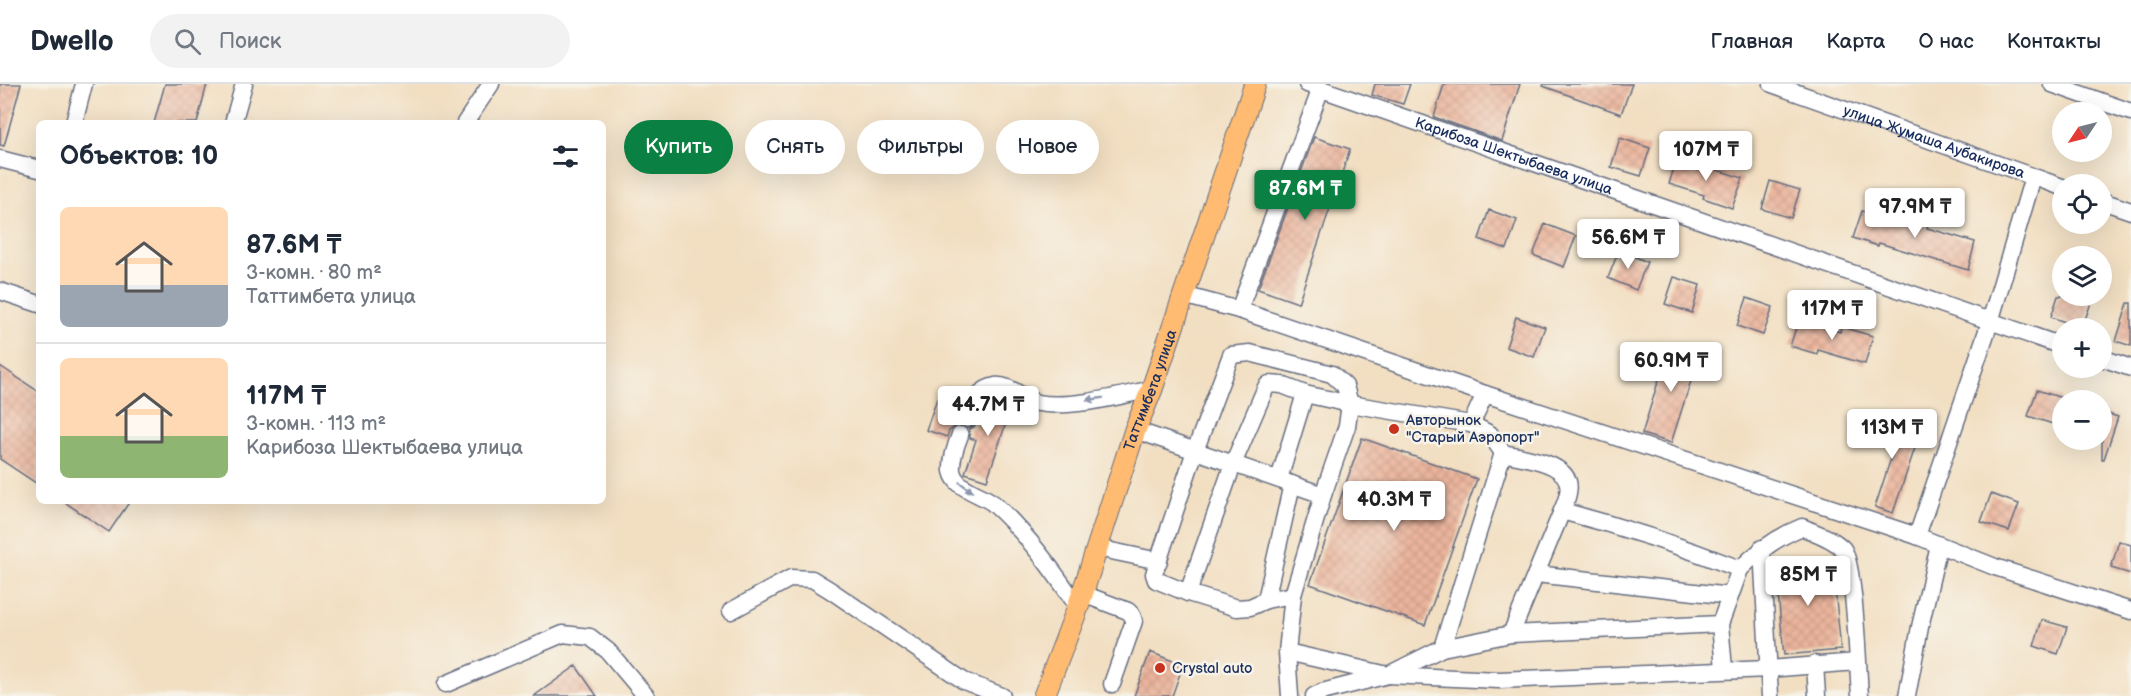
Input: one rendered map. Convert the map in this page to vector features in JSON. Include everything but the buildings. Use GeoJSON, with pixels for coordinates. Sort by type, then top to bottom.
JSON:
{"type":"FeatureCollection","features":[{"type":"Feature","properties":{"kind":"main road","name":"Таттимбета улица"},"geometry":{"type":"LineString","coordinates":[[1044,696],[1081,601],[1135,430],[1152,389],[1255,84]]}},
{"type":"Feature","properties":{"kind":"street"},"geometry":{"type":"LineString","coordinates":[[75,120],[84,84]]}},
{"type":"Feature","properties":{"kind":"street"},"geometry":{"type":"LineString","coordinates":[[234,120],[244,84]]}},
{"type":"Feature","properties":{"kind":"street"},"geometry":{"type":"LineString","coordinates":[[467,120],[491,84]]}},
{"type":"Feature","properties":{"kind":"street","name":"улица Жумаша Аубакирова"},"geometry":{"type":"LineString","coordinates":[[1772,84],[2052,184]]}},
{"type":"Feature","properties":{"kind":"street"},"geometry":{"type":"LineString","coordinates":[[2052,84],[2089,90],[2131,112]]}},
{"type":"Feature","properties":{"kind":"street"},"geometry":{"type":"LineString","coordinates":[[1239,310],[1314,86]]}},
{"type":"Feature","properties":{"kind":"street","name":"Карибоза Шектыбаева улица"},"geometry":{"type":"LineString","coordinates":[[1314,86],[2052,343]]}},
{"type":"Feature","properties":{"kind":"street"},"geometry":{"type":"LineString","coordinates":[[0,159],[36,168]]}},
{"type":"Feature","properties":{"kind":"street"},"geometry":{"type":"LineString","coordinates":[[1917,536],[1990,322],[2033,177]]}},
{"type":"Feature","properties":{"kind":"street"},"geometry":{"type":"LineString","coordinates":[[2112,205],[2131,212]]}},
{"type":"Feature","properties":{"kind":"street"},"geometry":{"type":"LineString","coordinates":[[0,291],[36,303]]}},
{"type":"Feature","properties":{"kind":"street"},"geometry":{"type":"LineString","coordinates":[[1183,295],[1239,310],[1485,394],[1917,536],[1995,567],[2131,611]]}},
{"type":"Feature","properties":{"kind":"street"},"geometry":{"type":"LineString","coordinates":[[1290,696],[1287,652],[1293,595],[1323,495],[1347,426],[1350,405],[1345,386],[1332,374],[1250,353],[1231,355],[1195,451],[1154,574],[1156,580],[1188,593],[1237,608],[1250,607],[1266,600],[1293,595]]}},
{"type":"Feature","properties":{"kind":"street"},"geometry":{"type":"LineString","coordinates":[[2112,361],[2131,368]]}},
{"type":"Feature","properties":{"kind":"street"},"geometry":{"type":"LineString","coordinates":[[1188,593],[1233,464],[1266,387],[1269,384],[1282,385],[1305,394],[1350,405],[1472,424],[1490,434],[1503,453],[1544,462],[1556,468],[1565,477],[1569,491],[1511,634]]}},
{"type":"Feature","properties":{"kind":"street"},"geometry":{"type":"LineString","coordinates":[[967,419],[978,394],[993,386],[1002,386],[1035,403],[1059,405],[1152,389]]}},
{"type":"Feature","properties":{"kind":"street"},"geometry":{"type":"LineString","coordinates":[[1266,600],[1285,482],[1305,394]]}},
{"type":"Feature","properties":{"kind":"street"},"geometry":{"type":"LineString","coordinates":[[1472,424],[1485,394]]}},
{"type":"Feature","properties":{"kind":"street"},"geometry":{"type":"LineString","coordinates":[[1135,430],[1323,495]]}},
{"type":"Feature","properties":{"kind":"street"},"geometry":{"type":"LineString","coordinates":[[960,435],[955,448],[952,471],[961,485],[991,502],[1012,522],[1081,601],[1128,611],[1132,615],[1134,621],[1112,684]]}},
{"type":"Feature","properties":{"kind":"street"},"geometry":{"type":"LineString","coordinates":[[1442,648],[1503,453]]}},
{"type":"Feature","properties":{"kind":"street"},"geometry":{"type":"LineString","coordinates":[[1724,669],[1720,624],[1740,569],[1762,548],[1783,534],[1802,527],[1815,502]]}},
{"type":"Feature","properties":{"kind":"street"},"geometry":{"type":"LineString","coordinates":[[1562,511],[1617,525],[1740,569]]}},
{"type":"Feature","properties":{"kind":"street"},"geometry":{"type":"LineString","coordinates":[[1802,527],[1836,543],[1847,556],[1853,597],[1860,696]]}},
{"type":"Feature","properties":{"kind":"street"},"geometry":{"type":"LineString","coordinates":[[1907,696],[1939,545]]}},
{"type":"Feature","properties":{"kind":"street"},"geometry":{"type":"LineString","coordinates":[[1097,548],[1159,561]]}},
{"type":"Feature","properties":{"kind":"street"},"geometry":{"type":"LineString","coordinates":[[1762,548],[1770,696]]}},
{"type":"Feature","properties":{"kind":"street"},"geometry":{"type":"LineString","coordinates":[[1536,574],[1730,596]]}},
{"type":"Feature","properties":{"kind":"street"},"geometry":{"type":"LineString","coordinates":[[730,611],[791,578],[812,579],[964,681],[1002,696]]}},
{"type":"Feature","properties":{"kind":"street"},"geometry":{"type":"LineString","coordinates":[[1319,695],[1388,675],[1442,648],[1511,634],[1720,624]]}},
{"type":"Feature","properties":{"kind":"street"},"geometry":{"type":"LineString","coordinates":[[446,684],[562,634],[590,637],[608,651],[646,696]]}},
{"type":"Feature","properties":{"kind":"street"},"geometry":{"type":"LineString","coordinates":[[1287,652],[1388,675],[1499,680],[1724,669],[1769,669],[1857,662]]}},
{"type":"Feature","properties":{"kind":"street"},"geometry":{"type":"LineString","coordinates":[[1815,664],[1817,696]]}},
{"type":"Feature","properties":{"kind":"place","name":"Авторынок \"Старый Аэропорт\""},"geometry":{"type":"Point","coordinates":[1394,429]}},
{"type":"Feature","properties":{"kind":"place","name":"Crystal auto"},"geometry":{"type":"Point","coordinates":[1160,668]}}]}
